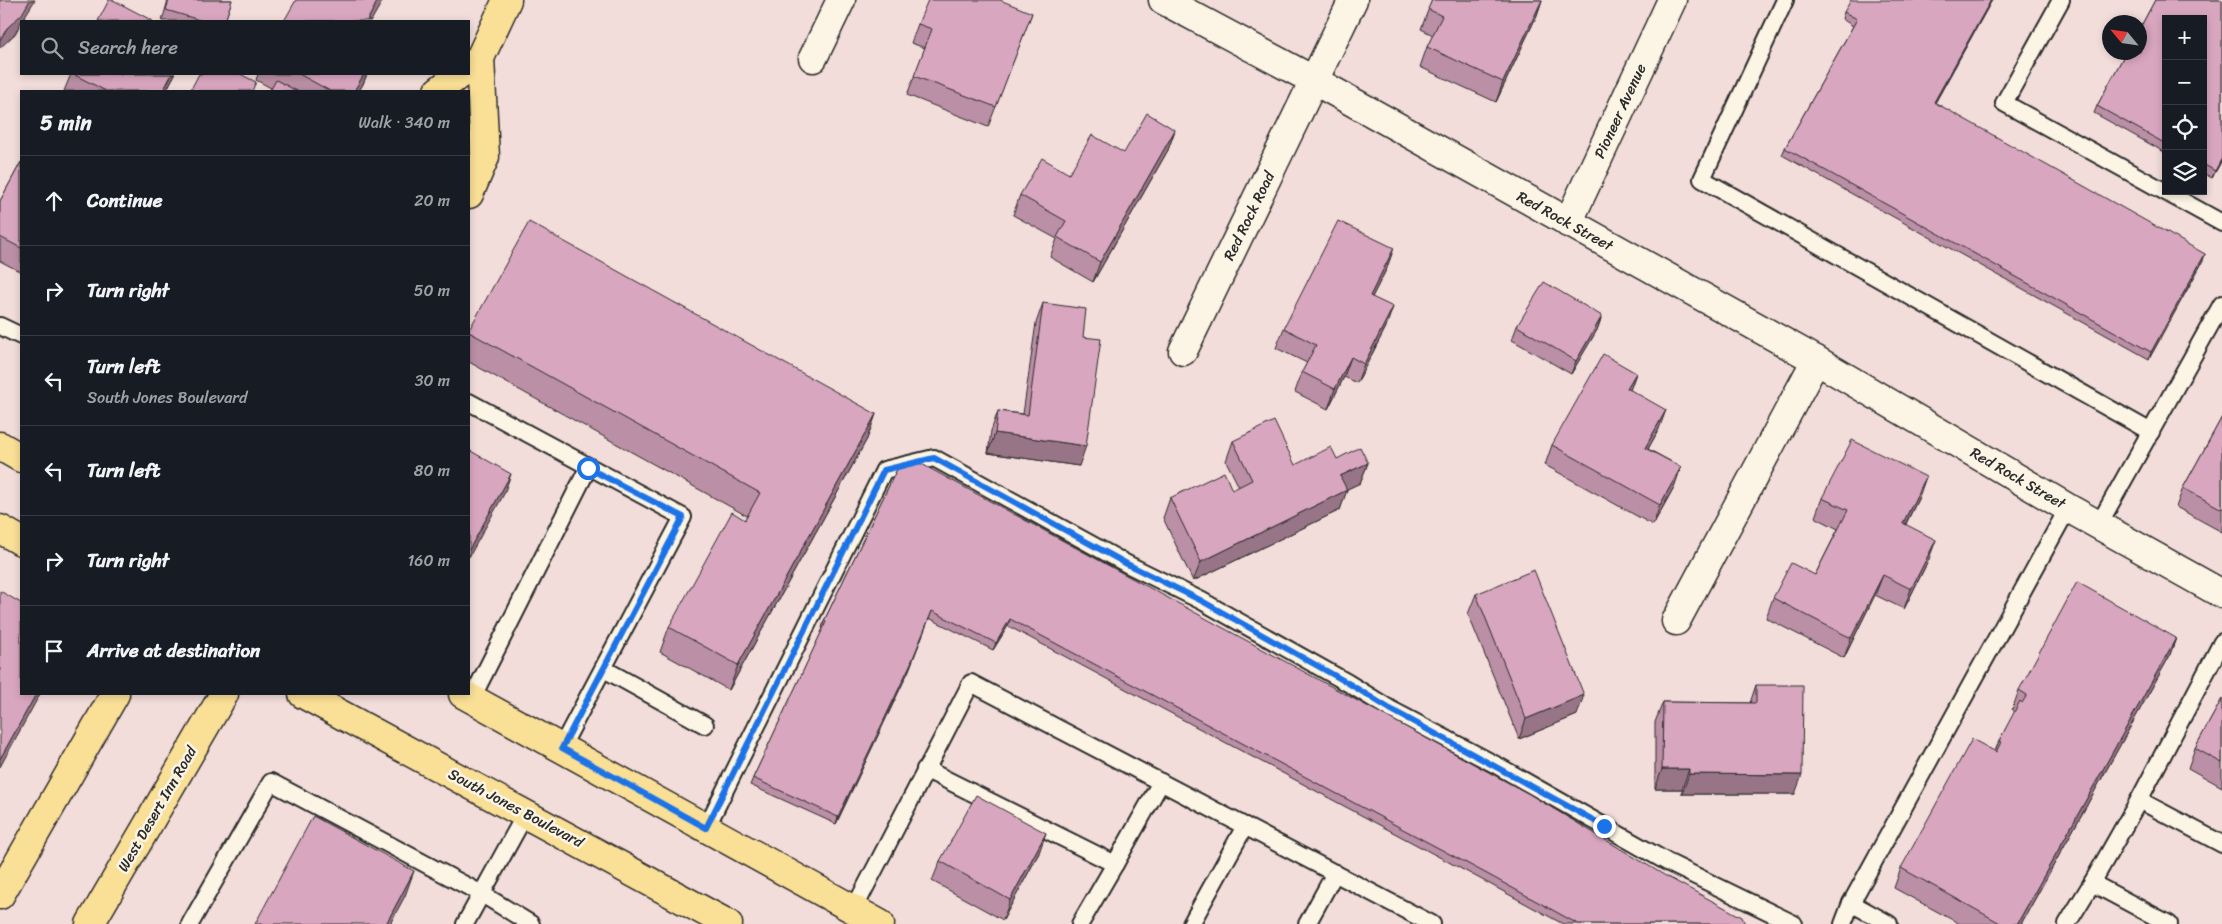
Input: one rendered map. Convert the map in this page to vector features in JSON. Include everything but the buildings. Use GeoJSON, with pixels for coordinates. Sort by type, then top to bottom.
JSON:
{"type":"FeatureCollection","features":[{"type":"Feature","properties":{"kind":"main road"},"geometry":{"type":"LineString","coordinates":[[470,192],[486,158],[470,66],[507,0]]}},
{"type":"Feature","properties":{"kind":"main road"},"geometry":{"type":"LineString","coordinates":[[439,90],[458,75]]}},
{"type":"Feature","properties":{"kind":"main road"},"geometry":{"type":"LineString","coordinates":[[0,446],[20,457]]}},
{"type":"Feature","properties":{"kind":"main road"},"geometry":{"type":"LineString","coordinates":[[0,530],[20,540]]}},
{"type":"Feature","properties":{"kind":"main road"},"geometry":{"type":"LineString","coordinates":[[0,895],[114,695]]}},
{"type":"Feature","properties":{"kind":"main road","name":"West Desert Inn Road"},"geometry":{"type":"LineString","coordinates":[[90,924],[223,695]]}},
{"type":"Feature","properties":{"kind":"main road","name":"South Jones Boulevard"},"geometry":{"type":"LineString","coordinates":[[305,695],[728,924]]}},
{"type":"Feature","properties":{"kind":"main road"},"geometry":{"type":"LineString","coordinates":[[467,696],[880,924]]}},
{"type":"Feature","properties":{"kind":"street"},"geometry":{"type":"LineString","coordinates":[[813,58],[841,0]]}},
{"type":"Feature","properties":{"kind":"street","name":"Red Rock Street"},"geometry":{"type":"LineString","coordinates":[[1163,0],[1315,81],[1816,360],[2068,508],[2222,594]]}},
{"type":"Feature","properties":{"kind":"street"},"geometry":{"type":"LineString","coordinates":[[1315,81],[1353,0]]}},
{"type":"Feature","properties":{"kind":"street","name":"Pioneer Avenue"},"geometry":{"type":"LineString","coordinates":[[1568,223],[1672,0]]}},
{"type":"Feature","properties":{"kind":"street","name":"Red Rock Road"},"geometry":{"type":"LineString","coordinates":[[1183,351],[1315,81]]}},
{"type":"Feature","properties":{"kind":"street"},"geometry":{"type":"LineString","coordinates":[[1676,621],[1816,360]]}},
{"type":"Feature","properties":{"kind":"lane"},"geometry":{"type":"LineString","coordinates":[[1785,0],[1702,179],[2151,432]]}},
{"type":"Feature","properties":{"kind":"lane"},"geometry":{"type":"LineString","coordinates":[[2061,0],[2004,103],[2222,222]]}},
{"type":"Feature","properties":{"kind":"lane"},"geometry":{"type":"LineString","coordinates":[[2099,524],[2222,304]]}},
{"type":"Feature","properties":{"kind":"lane"},"geometry":{"type":"LineString","coordinates":[[0,326],[20,336]]}},
{"type":"Feature","properties":{"kind":"lane"},"geometry":{"type":"LineString","coordinates":[[470,403],[588,468],[683,517],[562,748]]}},
{"type":"Feature","properties":{"kind":"lane"},"geometry":{"type":"LineString","coordinates":[[706,828],[884,470],[934,458],[1127,564],[1202,601],[1348,683],[1390,709],[1506,771],[1669,863],[1794,924]]}},
{"type":"Feature","properties":{"kind":"lane"},"geometry":{"type":"LineString","coordinates":[[470,690],[588,468]]}},
{"type":"Feature","properties":{"kind":"lane"},"geometry":{"type":"LineString","coordinates":[[1843,924],[1851,903],[2068,508]]}},
{"type":"Feature","properties":{"kind":"lane"},"geometry":{"type":"LineString","coordinates":[[2068,924],[2139,800],[2222,642]]}},
{"type":"Feature","properties":{"kind":"lane"},"geometry":{"type":"LineString","coordinates":[[604,669],[705,725]]}},
{"type":"Feature","properties":{"kind":"lane"},"geometry":{"type":"LineString","coordinates":[[854,909],[971,683],[1245,826],[1421,921]]}},
{"type":"Feature","properties":{"kind":"lane"},"geometry":{"type":"LineString","coordinates":[[926,769],[1115,864]]}},
{"type":"Feature","properties":{"kind":"lane"},"geometry":{"type":"LineString","coordinates":[[190,924],[271,782],[482,894],[531,924]]}},
{"type":"Feature","properties":{"kind":"lane"},"geometry":{"type":"LineString","coordinates":[[1080,924],[1161,782]]}},
{"type":"Feature","properties":{"kind":"lane"},"geometry":{"type":"LineString","coordinates":[[2139,800],[2222,844]]}},
{"type":"Feature","properties":{"kind":"lane"},"geometry":{"type":"LineString","coordinates":[[465,924],[526,813]]}},
{"type":"Feature","properties":{"kind":"lane"},"geometry":{"type":"LineString","coordinates":[[1191,924],[1245,826]]}},
{"type":"Feature","properties":{"kind":"lane"},"geometry":{"type":"LineString","coordinates":[[1307,924],[1335,874]]}},
{"type":"Feature","properties":{"kind":"lane"},"geometry":{"type":"LineString","coordinates":[[2092,883],[2169,924]]}},
{"type":"Feature","properties":{"kind":"lane"},"geometry":{"type":"LineString","coordinates":[[1851,903],[1889,924]]}},
{"type":"Feature","properties":{"kind":"route"},"geometry":{"type":"LineString","coordinates":[[588,468],[683,517],[562,748],[706,828],[884,470],[934,458],[1127,564],[1202,601],[1348,683],[1390,709],[1498,766],[1604,826]]}}]}
